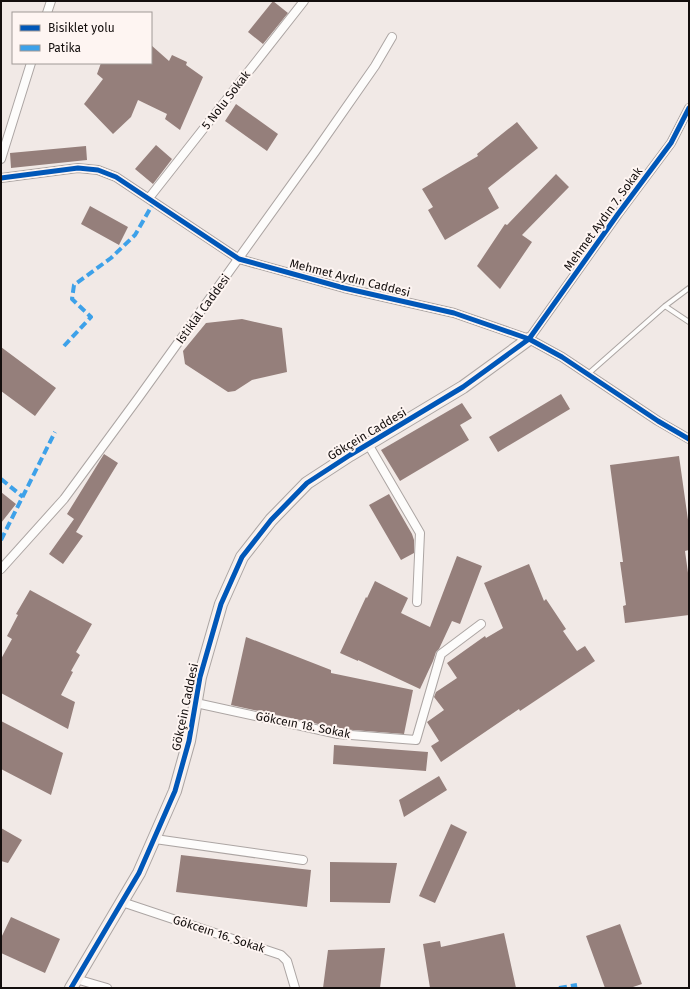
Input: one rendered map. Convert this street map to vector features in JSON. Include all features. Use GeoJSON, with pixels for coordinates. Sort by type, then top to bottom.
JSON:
{"type":"FeatureCollection","features":[{"type":"Feature","properties":{"kind":"street"},"geometry":{"type":"LineString","coordinates":[[47,12],[51,1]]}},
{"type":"Feature","properties":{"kind":"street","name":"5 Nolu Sokak"},"geometry":{"type":"LineString","coordinates":[[149,198],[304,1]]}},
{"type":"Feature","properties":{"kind":"street","name":"Istiklal Caddesi"},"geometry":{"type":"LineString","coordinates":[[1,569],[64,499],[239,259],[375,66],[392,38]]}},
{"type":"Feature","properties":{"kind":"street"},"geometry":{"type":"LineString","coordinates":[[1,158],[31,64]]}},
{"type":"Feature","properties":{"kind":"street","name":"Mehmet Aydın 7. Sokak"},"geometry":{"type":"LineString","coordinates":[[529,339],[618,214],[671,143],[689,108]]}},
{"type":"Feature","properties":{"kind":"street","name":"Mehmet Aydın Caddesi"},"geometry":{"type":"LineString","coordinates":[[1,178],[78,168],[98,170],[116,177],[239,259],[344,288],[454,313],[529,339],[562,357],[658,422],[689,439]]}},
{"type":"Feature","properties":{"kind":"street","name":"Gökçein Caddesi"},"geometry":{"type":"LineString","coordinates":[[73,983],[139,873],[175,791],[189,741],[200,677],[221,604],[242,557],[271,520],[307,483],[368,444],[463,388],[529,339]]}},
{"type":"Feature","properties":{"kind":"street"},"geometry":{"type":"LineString","coordinates":[[368,444],[420,533],[416,602]]}},
{"type":"Feature","properties":{"kind":"street","name":"Gökceın 18. Sokak"},"geometry":{"type":"LineString","coordinates":[[196,703],[338,734],[416,740],[441,654],[481,624]]}},
{"type":"Feature","properties":{"kind":"street"},"geometry":{"type":"LineString","coordinates":[[155,839],[303,860]]}},
{"type":"Feature","properties":{"kind":"street","name":"Gökceın 16. Sokak"},"geometry":{"type":"LineString","coordinates":[[122,902],[281,955],[287,961],[291,970],[295,988]]}},
{"type":"Feature","properties":{"kind":"street"},"geometry":{"type":"LineString","coordinates":[[73,983],[107,988]]}},
{"type":"Feature","properties":{"kind":"lane"},"geometry":{"type":"LineString","coordinates":[[588,374],[665,306],[689,288]]}},
{"type":"Feature","properties":{"kind":"lane"},"geometry":{"type":"LineString","coordinates":[[665,306],[689,322]]}},
{"type":"Feature","properties":{"kind":"building"},"geometry":{"type":"Polygon","coordinates":[[[273,1],[288,13],[263,44],[248,32],[273,1]]]}},
{"type":"Feature","properties":{"kind":"building"},"geometry":{"type":"Polygon","coordinates":[[[152,46],[169,61],[172,55],[187,62],[186,65],[203,77],[180,130],[165,119],[167,114],[138,100],[131,117],[113,134],[84,104],[103,79],[97,74],[101,64],[152,64],[152,46]]]}},
{"type":"Feature","properties":{"kind":"building"},"geometry":{"type":"Polygon","coordinates":[[[236,104],[278,134],[267,151],[225,121],[236,104]]]}},
{"type":"Feature","properties":{"kind":"building"},"geometry":{"type":"Polygon","coordinates":[[[517,122],[538,148],[488,188],[499,208],[445,240],[428,210],[433,207],[422,189],[478,156],[477,154],[517,122]]]}},
{"type":"Feature","properties":{"kind":"building"},"geometry":{"type":"Polygon","coordinates":[[[156,145],[172,159],[153,184],[135,169],[156,145]]]}},
{"type":"Feature","properties":{"kind":"building"},"geometry":{"type":"Polygon","coordinates":[[[86,146],[87,160],[11,168],[10,153],[86,146]]]}},
{"type":"Feature","properties":{"kind":"building"},"geometry":{"type":"Polygon","coordinates":[[[556,174],[569,187],[522,235],[532,242],[500,289],[477,266],[505,224],[507,225],[556,174]]]}},
{"type":"Feature","properties":{"kind":"building"},"geometry":{"type":"Polygon","coordinates":[[[90,206],[128,227],[119,245],[81,224],[90,206]]]}},
{"type":"Feature","properties":{"kind":"building"},"geometry":{"type":"Polygon","coordinates":[[[242,319],[282,328],[287,372],[252,380],[235,391],[228,392],[185,364],[183,351],[206,323],[242,319]]]}},
{"type":"Feature","properties":{"kind":"building"},"geometry":{"type":"Polygon","coordinates":[[[1,347],[56,388],[35,416],[1,391],[1,347]]]}},
{"type":"Feature","properties":{"kind":"building"},"geometry":{"type":"Polygon","coordinates":[[[561,394],[570,409],[498,452],[489,437],[561,394]]]}},
{"type":"Feature","properties":{"kind":"building"},"geometry":{"type":"Polygon","coordinates":[[[462,403],[472,418],[460,425],[469,440],[400,481],[381,450],[462,403]]]}},
{"type":"Feature","properties":{"kind":"building"},"geometry":{"type":"Polygon","coordinates":[[[104,454],[118,463],[76,532],[83,536],[63,564],[49,554],[74,519],[67,514],[104,454]]]}},
{"type":"Feature","properties":{"kind":"building"},"geometry":{"type":"Polygon","coordinates":[[[679,456],[689,527],[689,550],[685,551],[689,580],[689,615],[625,623],[623,606],[626,605],[620,562],[623,562],[610,465],[679,456]]]}},
{"type":"Feature","properties":{"kind":"building"},"geometry":{"type":"Polygon","coordinates":[[[1,492],[16,504],[1,523],[1,492]]]}},
{"type":"Feature","properties":{"kind":"building"},"geometry":{"type":"Polygon","coordinates":[[[389,494],[414,540],[414,553],[401,560],[369,505],[389,494]]]}},
{"type":"Feature","properties":{"kind":"building"},"geometry":{"type":"Polygon","coordinates":[[[457,556],[482,566],[460,624],[452,621],[439,649],[436,652],[420,689],[340,653],[375,581],[408,598],[401,613],[430,627],[457,556]]]}},
{"type":"Feature","properties":{"kind":"building"},"geometry":{"type":"Polygon","coordinates":[[[529,564],[544,601],[546,599],[566,629],[563,631],[577,651],[585,646],[595,661],[520,711],[519,709],[441,762],[431,746],[439,741],[427,722],[444,710],[434,697],[436,692],[457,678],[447,663],[485,636],[486,638],[503,628],[484,583],[529,564]]]}},
{"type":"Feature","properties":{"kind":"building"},"geometry":{"type":"Polygon","coordinates":[[[30,590],[92,624],[76,652],[80,655],[71,671],[73,672],[61,695],[75,702],[68,729],[1,693],[1,659],[12,639],[7,636],[18,615],[16,614],[30,590]]]}},
{"type":"Feature","properties":{"kind":"building"},"geometry":{"type":"Polygon","coordinates":[[[246,637],[331,670],[331,673],[413,690],[404,734],[341,729],[231,705],[246,637]]]}},
{"type":"Feature","properties":{"kind":"building"},"geometry":{"type":"Polygon","coordinates":[[[1,721],[63,753],[51,795],[1,769],[1,721]]]}},
{"type":"Feature","properties":{"kind":"building"},"geometry":{"type":"Polygon","coordinates":[[[334,745],[428,752],[426,771],[333,764],[334,745]]]}},
{"type":"Feature","properties":{"kind":"building"},"geometry":{"type":"Polygon","coordinates":[[[439,776],[447,790],[404,817],[399,800],[439,776]]]}},
{"type":"Feature","properties":{"kind":"building"},"geometry":{"type":"Polygon","coordinates":[[[451,824],[467,832],[435,903],[419,896],[451,824]]]}},
{"type":"Feature","properties":{"kind":"building"},"geometry":{"type":"Polygon","coordinates":[[[1,828],[22,840],[8,863],[1,861],[1,828]]]}},
{"type":"Feature","properties":{"kind":"building"},"geometry":{"type":"Polygon","coordinates":[[[181,855],[311,870],[307,907],[176,892],[181,855]]]}},
{"type":"Feature","properties":{"kind":"building"},"geometry":{"type":"Polygon","coordinates":[[[330,862],[397,863],[390,903],[330,902],[330,862]]]}},
{"type":"Feature","properties":{"kind":"building"},"geometry":{"type":"Polygon","coordinates":[[[11,917],[60,939],[45,973],[1,953],[1,938],[11,917]]]}},
{"type":"Feature","properties":{"kind":"building"},"geometry":{"type":"Polygon","coordinates":[[[620,924],[642,984],[630,988],[605,988],[586,936],[620,924]]]}},
{"type":"Feature","properties":{"kind":"building"},"geometry":{"type":"Polygon","coordinates":[[[504,933],[516,988],[430,988],[423,944],[440,941],[441,947],[504,933]]]}},
{"type":"Feature","properties":{"kind":"building"},"geometry":{"type":"Polygon","coordinates":[[[385,948],[380,988],[323,988],[328,950],[385,948]]]}},
{"type":"Feature","properties":{"kind":"marked path"},"geometry":{"type":"LineString","coordinates":[[64,346],[91,317],[72,299],[74,285],[111,258],[135,235],[154,202]]}},
{"type":"Feature","properties":{"kind":"marked path"},"geometry":{"type":"LineString","coordinates":[[1,540],[55,432]]}},
{"type":"Feature","properties":{"kind":"marked path"},"geometry":{"type":"LineString","coordinates":[[1,479],[23,497]]}},
{"type":"Feature","properties":{"kind":"marked path"},"geometry":{"type":"LineString","coordinates":[[559,988],[577,985]]}},
{"type":"Feature","properties":{"kind":"cycle path"},"geometry":{"type":"LineString","coordinates":[[71,988],[139,873],[175,791],[189,741],[200,677],[221,604],[242,557],[271,520],[307,483],[350,455],[463,387],[529,339],[618,214],[671,143],[689,108]]}},
{"type":"Feature","properties":{"kind":"cycle path"},"geometry":{"type":"LineString","coordinates":[[1,178],[78,168],[98,170],[116,177],[239,259],[344,288],[454,313],[529,339],[562,357],[658,421],[689,439]]}}]}
